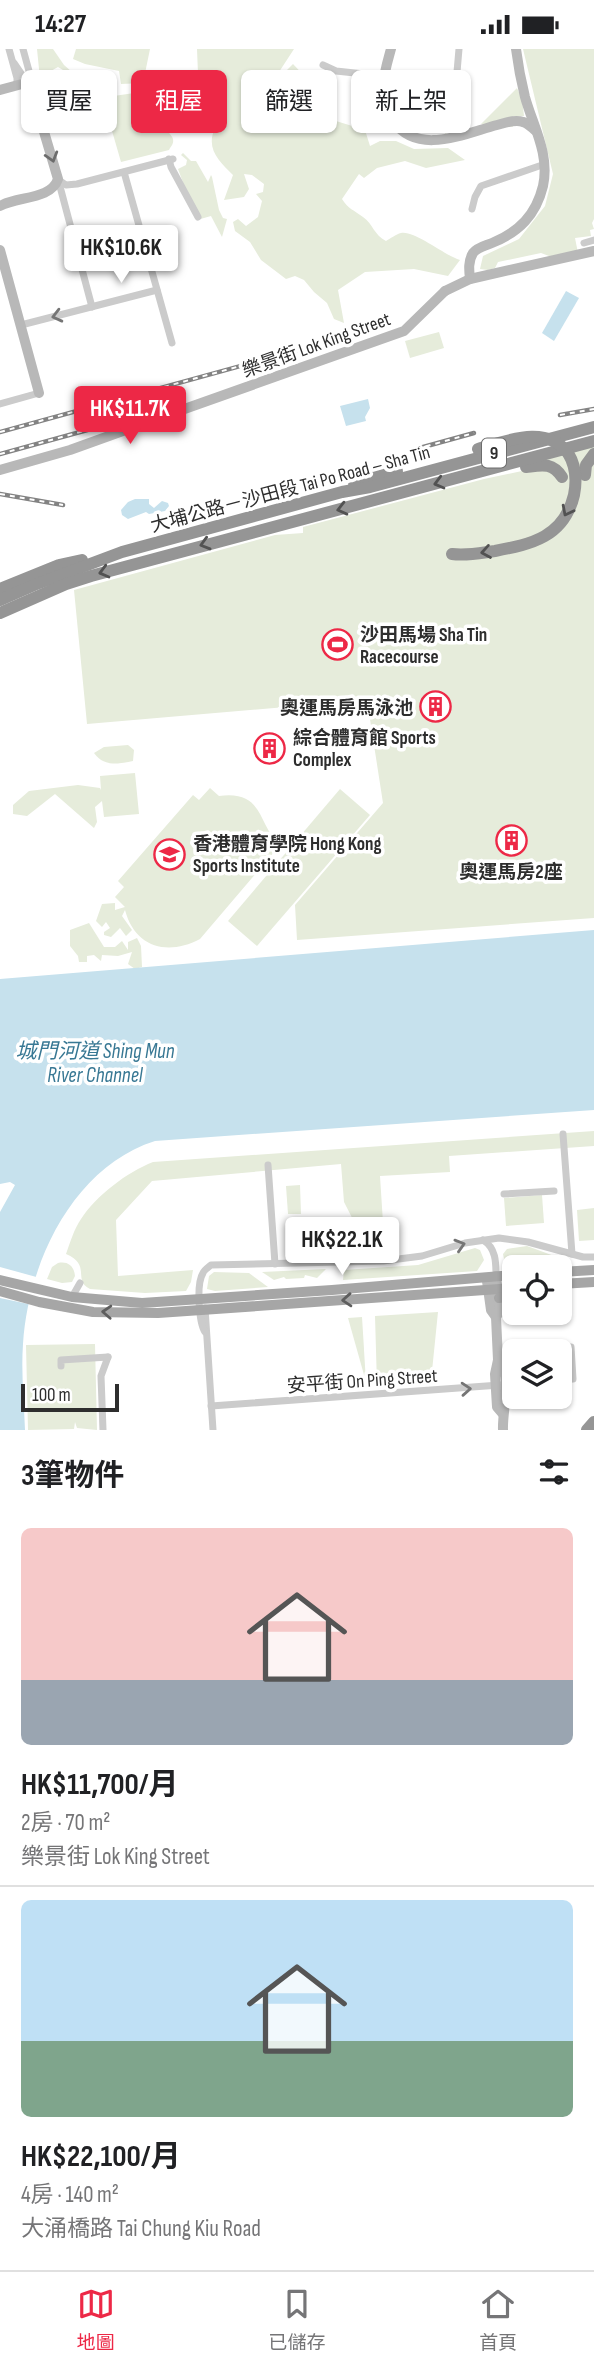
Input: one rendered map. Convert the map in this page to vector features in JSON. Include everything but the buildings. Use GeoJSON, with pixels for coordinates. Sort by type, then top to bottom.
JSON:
{"type":"FeatureCollection","features":[{"type":"Feature","properties":{"kind":"highway","name":"大埔公路－沙田段 Tai Po Road – Sha Tin"},"geometry":{"type":"LineString","coordinates":[[0,600],[122,552],[342,492],[375,486],[594,428]]}},
{"type":"Feature","properties":{"kind":"highway"},"geometry":{"type":"LineString","coordinates":[[342,492],[367,479],[519,439],[541,436],[563,446],[572,461],[575,488],[565,516],[546,536],[520,546],[468,555],[452,554]]}},
{"type":"Feature","properties":{"kind":"highway","name":"大埔公路－沙田段 Tai Po Road – Sha Tin"},"geometry":{"type":"LineString","coordinates":[[0,613],[91,576],[594,441]]}},
{"type":"Feature","properties":{"kind":"highway"},"geometry":{"type":"LineString","coordinates":[[585,475],[586,465],[594,454]]}},
{"type":"Feature","properties":{"kind":"highway"},"geometry":{"type":"LineString","coordinates":[[500,467],[522,468],[546,464],[553,466],[562,477]]}},
{"type":"Feature","properties":{"kind":"highway"},"geometry":{"type":"LineString","coordinates":[[0,589],[59,565],[122,552]]}},
{"type":"Feature","properties":{"kind":"highway"},"geometry":{"type":"LineString","coordinates":[[587,1430],[594,1422]]}},
{"type":"Feature","properties":{"kind":"main road"},"geometry":{"type":"LineString","coordinates":[[572,1271],[594,1270]]}},
{"type":"Feature","properties":{"kind":"main road"},"geometry":{"type":"LineString","coordinates":[[0,1291],[40,1297],[202,1306],[335,1290],[502,1276]]}},
{"type":"Feature","properties":{"kind":"main road"},"geometry":{"type":"LineString","coordinates":[[0,1280],[40,1297],[93,1312],[117,1313],[202,1306],[502,1293]]}},
{"type":"Feature","properties":{"kind":"main road"},"geometry":{"type":"LineString","coordinates":[[572,1283],[594,1282]]}},
{"type":"Feature","properties":{"kind":"main road"},"geometry":{"type":"LineString","coordinates":[[495,1292],[502,1290]]}},
{"type":"Feature","properties":{"kind":"street"},"geometry":{"type":"LineString","coordinates":[[9,49],[17,85]]}},
{"type":"Feature","properties":{"kind":"street"},"geometry":{"type":"LineString","coordinates":[[23,49],[29,70]]}},
{"type":"Feature","properties":{"kind":"street"},"geometry":{"type":"LineString","coordinates":[[385,70],[391,49]]}},
{"type":"Feature","properties":{"kind":"street"},"geometry":{"type":"LineString","coordinates":[[457,70],[458,49]]}},
{"type":"Feature","properties":{"kind":"street"},"geometry":{"type":"LineString","coordinates":[[470,279],[469,265],[472,254],[478,248],[523,226],[541,194],[545,164],[526,98],[516,49]]}},
{"type":"Feature","properties":{"kind":"street"},"geometry":{"type":"LineString","coordinates":[[12,61],[21,74]]}},
{"type":"Feature","properties":{"kind":"street"},"geometry":{"type":"LineString","coordinates":[[323,65],[336,71],[351,73]]}},
{"type":"Feature","properties":{"kind":"street"},"geometry":{"type":"LineString","coordinates":[[0,90],[21,85]]}},
{"type":"Feature","properties":{"kind":"street"},"geometry":{"type":"LineString","coordinates":[[513,121],[522,112],[526,98]]}},
{"type":"Feature","properties":{"kind":"street"},"geometry":{"type":"LineString","coordinates":[[471,132],[513,121],[526,123],[538,133]]}},
{"type":"Feature","properties":{"kind":"street"},"geometry":{"type":"LineString","coordinates":[[44,133],[92,307]]}},
{"type":"Feature","properties":{"kind":"street"},"geometry":{"type":"LineString","coordinates":[[407,133],[414,138],[440,140],[467,133]]}},
{"type":"Feature","properties":{"kind":"street"},"geometry":{"type":"LineString","coordinates":[[58,180],[66,185],[77,184],[171,159],[171,167],[198,218]]}},
{"type":"Feature","properties":{"kind":"street"},"geometry":{"type":"LineString","coordinates":[[472,209],[481,186],[545,164]]}},
{"type":"Feature","properties":{"kind":"street"},"geometry":{"type":"LineString","coordinates":[[124,172],[172,343]]}},
{"type":"Feature","properties":{"kind":"street"},"geometry":{"type":"LineString","coordinates":[[1,204],[47,192],[58,180]]}},
{"type":"Feature","properties":{"kind":"street"},"geometry":{"type":"LineString","coordinates":[[584,243],[594,240]]}},
{"type":"Feature","properties":{"kind":"street"},"geometry":{"type":"LineString","coordinates":[[0,250],[39,393],[0,404]]}},
{"type":"Feature","properties":{"kind":"street","name":"樂景街 Lok King Street"},"geometry":{"type":"LineString","coordinates":[[0,470],[92,443],[384,339],[411,325],[445,291],[470,279],[594,251]]}},
{"type":"Feature","properties":{"kind":"street"},"geometry":{"type":"LineString","coordinates":[[21,325],[157,290]]}},
{"type":"Feature","properties":{"kind":"street"},"geometry":{"type":"LineString","coordinates":[[563,1134],[572,1254]]}},
{"type":"Feature","properties":{"kind":"street"},"geometry":{"type":"LineString","coordinates":[[268,1165],[275,1264]]}},
{"type":"Feature","properties":{"kind":"street"},"geometry":{"type":"LineString","coordinates":[[503,1194],[554,1191]]}},
{"type":"Feature","properties":{"kind":"street"},"geometry":{"type":"LineString","coordinates":[[213,1430],[205,1332],[202,1328],[202,1273],[211,1265],[373,1261],[422,1256],[499,1238],[594,1257]]}},
{"type":"Feature","properties":{"kind":"street"},"geometry":{"type":"LineString","coordinates":[[482,1240],[488,1243],[495,1254]]}},
{"type":"Feature","properties":{"kind":"street"},"geometry":{"type":"LineString","coordinates":[[502,1365],[498,1360],[496,1317],[491,1310],[495,1292],[491,1277],[495,1254],[508,1240]]}},
{"type":"Feature","properties":{"kind":"street"},"geometry":{"type":"LineString","coordinates":[[72,1297],[80,1283]]}},
{"type":"Feature","properties":{"kind":"street"},"geometry":{"type":"LineString","coordinates":[[61,1366],[61,1360],[108,1357],[101,1375],[103,1430]]}},
{"type":"Feature","properties":{"kind":"street","name":"安平街 On Ping Street"},"geometry":{"type":"LineString","coordinates":[[211,1406],[502,1385]]}},
{"type":"Feature","properties":{"kind":"street"},"geometry":{"type":"LineString","coordinates":[[503,1430],[502,1414],[505,1409]]}},
{"type":"Feature","properties":{"kind":"green space"},"geometry":{"type":"Polygon","coordinates":[[[37,49],[53,49],[70,70],[58,67],[53,70],[39,70],[37,49]]]}},
{"type":"Feature","properties":{"kind":"green space"},"geometry":{"type":"Polygon","coordinates":[[[76,49],[150,49],[146,70],[131,70],[131,84],[121,84],[117,70],[73,59],[76,49]]]}},
{"type":"Feature","properties":{"kind":"green space"},"geometry":{"type":"Polygon","coordinates":[[[197,49],[294,49],[280,70],[241,70],[241,133],[337,133],[337,121],[351,126],[351,133],[366,133],[370,146],[380,141],[396,141],[414,149],[448,148],[465,160],[426,168],[405,161],[377,168],[364,178],[359,174],[342,199],[386,241],[407,233],[460,260],[448,276],[414,269],[365,272],[338,290],[344,323],[334,319],[327,303],[304,280],[295,276],[286,279],[261,260],[250,242],[235,231],[233,222],[238,219],[246,226],[258,217],[262,201],[256,194],[263,192],[264,184],[252,175],[244,174],[249,189],[244,197],[224,200],[233,175],[213,149],[213,133],[227,133],[227,70],[198,70],[197,49]]]}},
{"type":"Feature","properties":{"kind":"green space"},"geometry":{"type":"Polygon","coordinates":[[[523,49],[594,49],[594,229],[590,230],[591,236],[575,238],[578,253],[557,259],[541,253],[498,262],[495,268],[488,270],[480,269],[483,256],[519,239],[545,206],[553,174],[523,49]]]}},
{"type":"Feature","properties":{"kind":"green space"},"geometry":{"type":"Polygon","coordinates":[[[293,64],[299,70],[287,70],[293,64]]]}},
{"type":"Feature","properties":{"kind":"green space"},"geometry":{"type":"Polygon","coordinates":[[[517,88],[522,99],[524,116],[513,116],[513,127],[481,124],[517,88]]]}},
{"type":"Feature","properties":{"kind":"green space"},"geometry":{"type":"Polygon","coordinates":[[[131,93],[131,133],[169,133],[173,144],[169,150],[121,162],[113,133],[117,133],[117,96],[131,93]]]}},
{"type":"Feature","properties":{"kind":"green space"},"geometry":{"type":"Polygon","coordinates":[[[183,153],[191,161],[196,161],[208,182],[211,175],[212,177],[219,210],[223,218],[227,219],[222,237],[211,216],[197,220],[178,169],[186,165],[187,160],[181,155],[183,153]]]}},
{"type":"Feature","properties":{"kind":"green space"},"geometry":{"type":"Polygon","coordinates":[[[439,332],[444,348],[410,358],[405,341],[439,332]]]}},
{"type":"Feature","properties":{"kind":"green space","name":"沙田馬場 Sha Tin Racecourse"},"geometry":{"type":"Polygon","coordinates":[[[594,446],[594,918],[297,940],[295,905],[383,803],[367,700],[87,724],[74,590],[275,535],[303,533],[303,527],[484,479],[536,468],[535,462],[594,446]]]}},
{"type":"Feature","properties":{"kind":"green space"},"geometry":{"type":"Polygon","coordinates":[[[128,745],[134,750],[133,761],[102,761],[94,753],[104,747],[128,745]]]}},
{"type":"Feature","properties":{"kind":"green space"},"geometry":{"type":"Polygon","coordinates":[[[135,773],[139,814],[104,817],[102,801],[95,807],[97,822],[94,828],[55,794],[27,816],[13,814],[13,805],[29,791],[78,785],[101,790],[100,776],[135,773]]]}},
{"type":"Feature","properties":{"kind":"green space"},"geometry":{"type":"Polygon","coordinates":[[[210,788],[219,796],[245,798],[258,811],[280,845],[200,939],[176,947],[154,945],[136,933],[125,910],[122,916],[132,930],[126,936],[120,928],[111,937],[104,935],[110,928],[106,922],[102,927],[96,921],[102,904],[115,903],[115,910],[125,907],[115,897],[124,887],[118,881],[193,795],[199,800],[210,788]]]}},
{"type":"Feature","properties":{"kind":"green space"},"geometry":{"type":"Polygon","coordinates":[[[340,789],[370,815],[257,946],[228,921],[340,789]]]}},
{"type":"Feature","properties":{"kind":"green space"},"geometry":{"type":"Polygon","coordinates":[[[89,923],[104,947],[115,947],[122,941],[128,950],[128,942],[137,938],[141,946],[142,967],[135,969],[128,964],[132,952],[118,956],[102,955],[101,961],[94,955],[87,956],[87,962],[79,962],[70,946],[70,930],[89,923]]]}},
{"type":"Feature","properties":{"kind":"green space"},"geometry":{"type":"Polygon","coordinates":[[[594,1131],[594,1146],[449,1156],[450,1172],[380,1176],[385,1254],[371,1255],[344,1202],[341,1164],[152,1181],[116,1220],[118,1276],[193,1270],[186,1291],[145,1293],[90,1289],[82,1281],[78,1263],[66,1254],[72,1236],[87,1210],[123,1178],[153,1162],[594,1131]]]}},
{"type":"Feature","properties":{"kind":"green space"},"geometry":{"type":"Polygon","coordinates":[[[300,1185],[301,1214],[288,1214],[286,1186],[300,1185]]]}},
{"type":"Feature","properties":{"kind":"green space"},"geometry":{"type":"Polygon","coordinates":[[[542,1195],[544,1223],[506,1226],[504,1198],[542,1195]]]}},
{"type":"Feature","properties":{"kind":"green space"},"geometry":{"type":"Polygon","coordinates":[[[594,1208],[594,1240],[579,1241],[577,1210],[594,1208]]]}},
{"type":"Feature","properties":{"kind":"green space"},"geometry":{"type":"Polygon","coordinates":[[[527,1246],[552,1255],[503,1255],[507,1249],[527,1246]]]}},
{"type":"Feature","properties":{"kind":"green space"},"geometry":{"type":"Polygon","coordinates":[[[475,1248],[480,1250],[484,1260],[477,1271],[343,1280],[344,1270],[418,1265],[475,1248]]]}},
{"type":"Feature","properties":{"kind":"green space"},"geometry":{"type":"Polygon","coordinates":[[[58,1263],[72,1267],[75,1276],[72,1282],[62,1283],[47,1279],[52,1267],[58,1263]]]}},
{"type":"Feature","properties":{"kind":"green space"},"geometry":{"type":"Polygon","coordinates":[[[326,1269],[317,1278],[305,1275],[304,1278],[284,1277],[274,1280],[262,1272],[326,1269]]]}},
{"type":"Feature","properties":{"kind":"green space"},"geometry":{"type":"Polygon","coordinates":[[[214,1272],[249,1273],[268,1287],[215,1291],[207,1289],[209,1276],[214,1272]]]}},
{"type":"Feature","properties":{"kind":"green space"},"geometry":{"type":"Polygon","coordinates":[[[438,1312],[431,1381],[410,1380],[377,1385],[375,1316],[438,1312]]]}},
{"type":"Feature","properties":{"kind":"green space"},"geometry":{"type":"Polygon","coordinates":[[[362,1317],[366,1382],[348,1318],[362,1317]]]}},
{"type":"Feature","properties":{"kind":"green space"},"geometry":{"type":"Polygon","coordinates":[[[95,1344],[97,1430],[77,1428],[75,1422],[74,1429],[28,1430],[26,1345],[95,1344]]]}},
{"type":"Feature","properties":{"kind":"water"},"geometry":{"type":"Polygon","coordinates":[[[566,291],[579,298],[554,341],[542,333],[566,291]]]}},
{"type":"Feature","properties":{"kind":"water"},"geometry":{"type":"Polygon","coordinates":[[[368,399],[370,408],[365,417],[366,421],[346,426],[340,406],[368,399]]]}},
{"type":"Feature","properties":{"kind":"water"},"geometry":{"type":"Polygon","coordinates":[[[135,499],[149,499],[149,504],[154,508],[162,501],[169,506],[165,511],[149,514],[146,512],[128,519],[122,515],[121,510],[135,499]]]}},
{"type":"Feature","properties":{"kind":"water","name":"城門河道 Shing Mun River Channel"},"geometry":{"type":"Polygon","coordinates":[[[594,930],[594,1110],[155,1141],[126,1154],[100,1172],[79,1195],[60,1222],[45,1251],[34,1282],[23,1344],[25,1430],[0,1430],[0,1212],[15,1185],[10,1182],[0,1184],[0,979],[594,930]]]}},
{"type":"Feature","properties":{"kind":"pier"},"geometry":{"type":"Polygon","coordinates":[[[0,1267],[40,1278],[33,1305],[0,1298],[0,1267]]]}},
{"type":"Feature","properties":{"kind":"railway"},"geometry":{"type":"LineString","coordinates":[[0,432],[306,348]]}},
{"type":"Feature","properties":{"kind":"railway"},"geometry":{"type":"LineString","coordinates":[[560,415],[594,409]]}},
{"type":"Feature","properties":{"kind":"railway"},"geometry":{"type":"LineString","coordinates":[[0,454],[91,429]]}},
{"type":"Feature","properties":{"kind":"railway"},"geometry":{"type":"LineString","coordinates":[[416,449],[474,433]]}},
{"type":"Feature","properties":{"kind":"railway"},"geometry":{"type":"LineString","coordinates":[[0,494],[63,505]]}},
{"type":"Feature","properties":{"kind":"place","name":"沙田馬場 Sha Tin Racecourse"},"geometry":{"type":"Point","coordinates":[337,645]}},
{"type":"Feature","properties":{"kind":"place","name":"奧運馬房馬泳池"},"geometry":{"type":"Point","coordinates":[436,707]}},
{"type":"Feature","properties":{"kind":"place","name":"綜合體育館 Sports Complex"},"geometry":{"type":"Point","coordinates":[270,748]}},
{"type":"Feature","properties":{"kind":"place","name":"奧運馬房2座"},"geometry":{"type":"Point","coordinates":[511,840]}},
{"type":"Feature","properties":{"kind":"place","name":"香港體育學院 Hong Kong Sports Institute"},"geometry":{"type":"Point","coordinates":[170,854]}}]}
